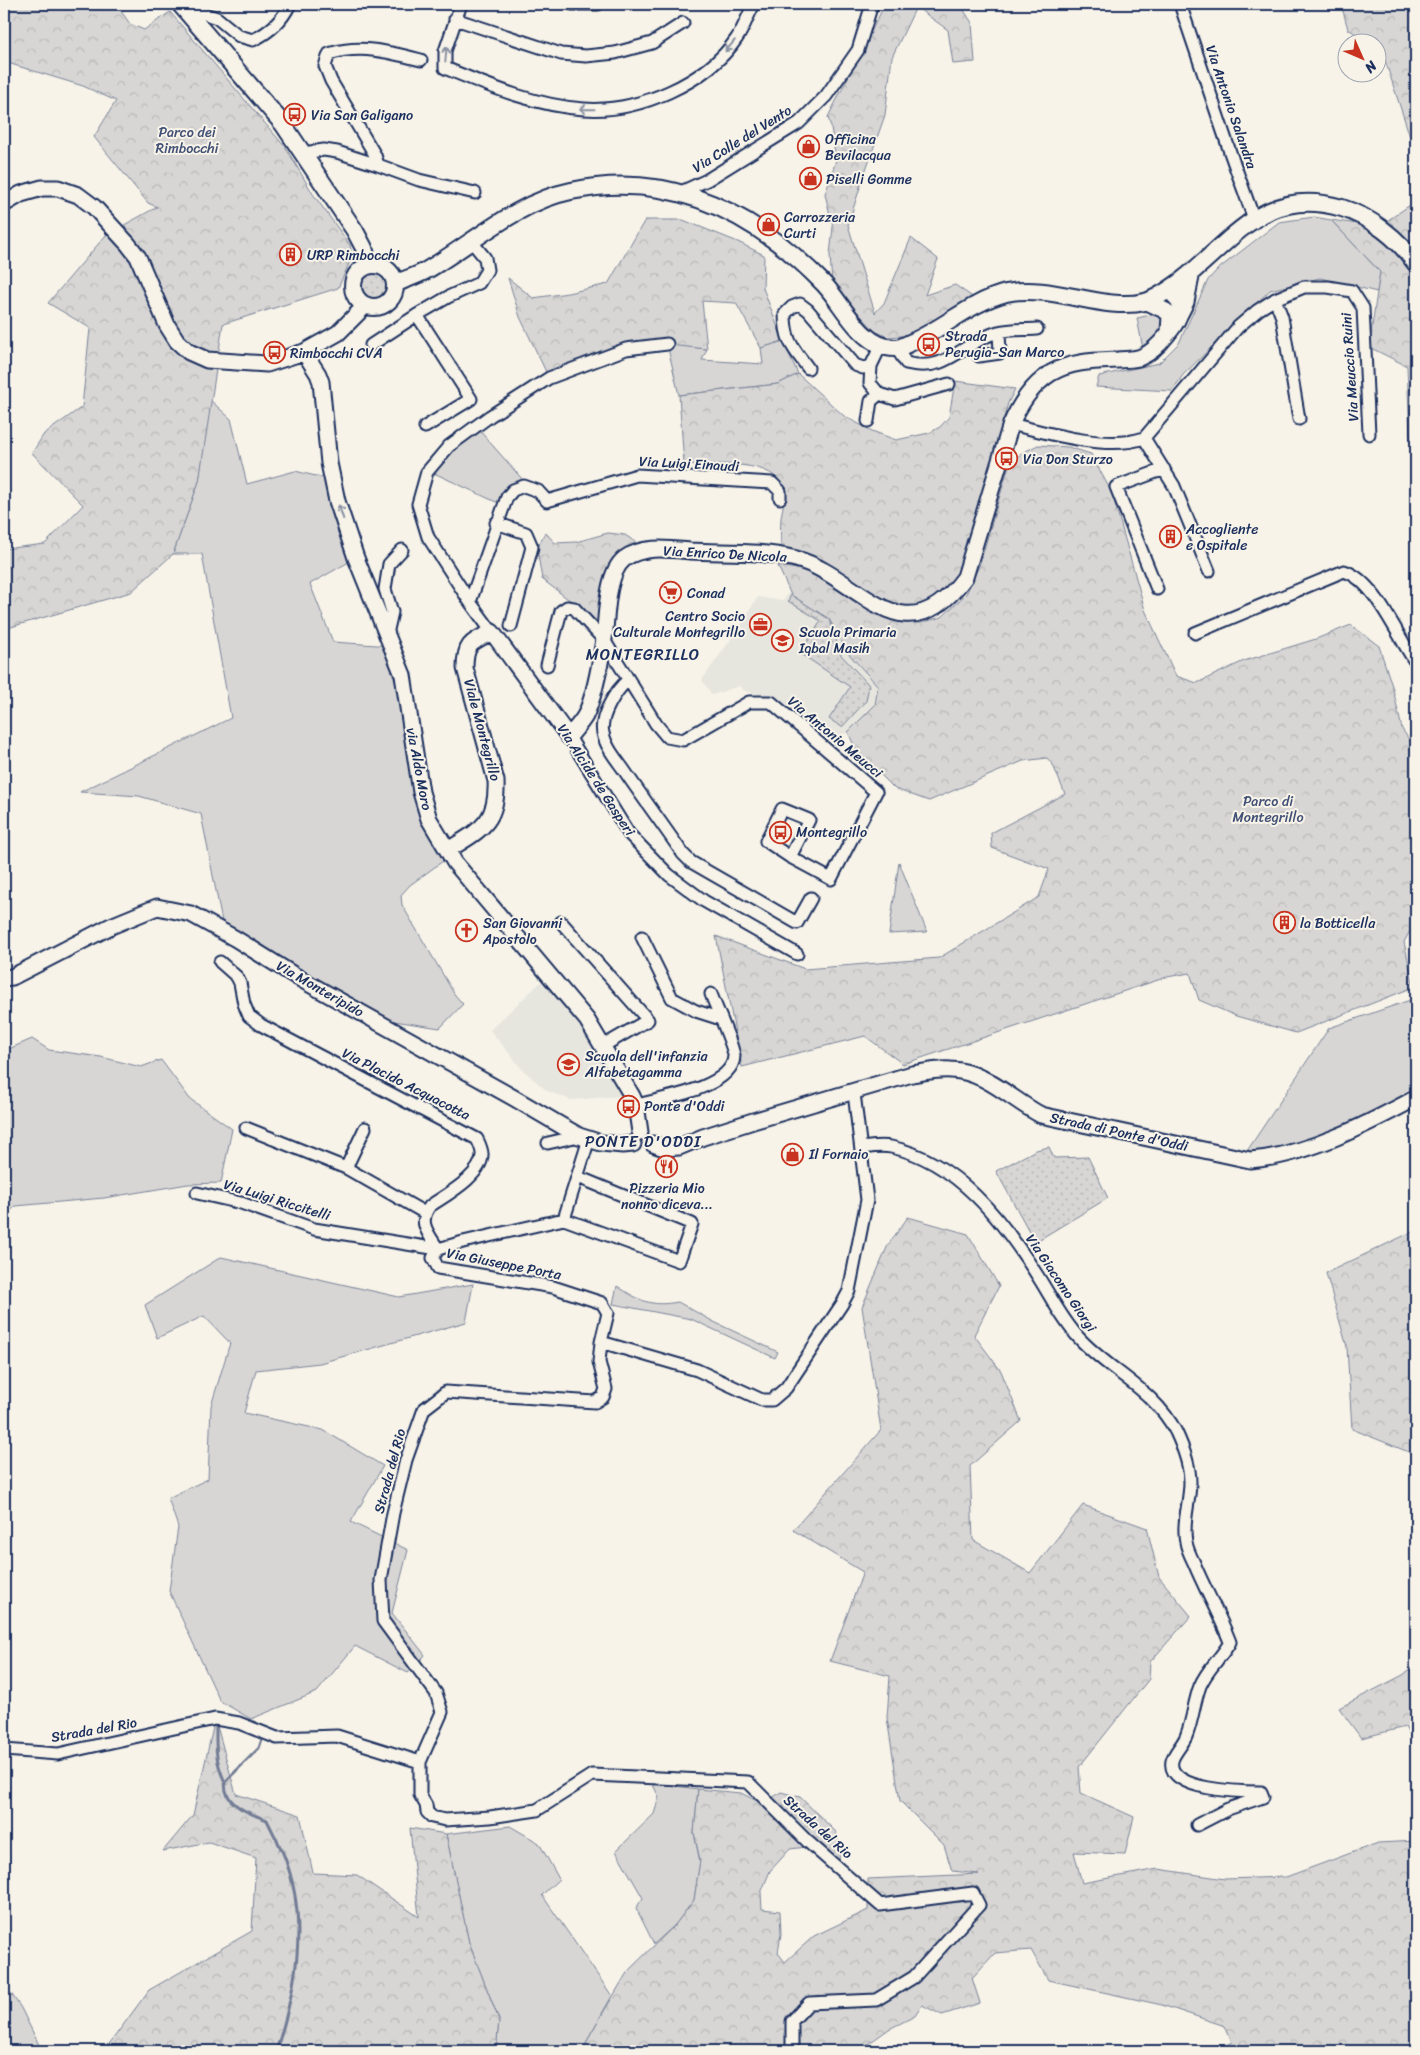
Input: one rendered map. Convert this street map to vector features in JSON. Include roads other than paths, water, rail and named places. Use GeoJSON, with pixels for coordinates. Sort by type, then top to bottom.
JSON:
{"type":"FeatureCollection","features":[{"type":"Feature","properties":{"kind":"main road"},"geometry":{"type":"LineString","coordinates":[[180,4],[274,112],[355,231],[364,248],[369,265]]}},
{"type":"Feature","properties":{"kind":"main road"},"geometry":{"type":"LineString","coordinates":[[395,284],[424,272],[532,203],[570,191],[608,186],[639,187],[681,192],[719,206],[739,216],[777,244],[826,286],[865,336],[889,347],[923,337],[976,304],[1009,292],[1033,290],[1126,304],[1147,302],[1167,292],[1254,219],[1276,207],[1298,202],[1333,206],[1357,213],[1395,240],[1416,264]]}},
{"type":"Feature","properties":{"kind":"main road"},"geometry":{"type":"LineString","coordinates":[[369,265],[383,267],[393,277],[395,284],[391,298],[379,306],[366,305],[356,296],[353,284],[358,272],[369,265]]}},
{"type":"Feature","properties":{"kind":"street"},"geometry":{"type":"LineString","coordinates":[[192,18],[202,13],[217,18],[239,36],[253,40],[266,33],[284,16],[290,4]]}},
{"type":"Feature","properties":{"kind":"street"},"geometry":{"type":"LineString","coordinates":[[461,4],[445,51],[445,68],[542,102],[585,110],[637,105],[673,91],[686,83],[715,64],[737,38],[754,4]]}},
{"type":"Feature","properties":{"kind":"street"},"geometry":{"type":"LineString","coordinates":[[572,4],[598,4]]}},
{"type":"Feature","properties":{"kind":"street","name":"Via Colle del Vento"},"geometry":{"type":"LineString","coordinates":[[681,192],[707,180],[799,123],[826,96],[858,50],[872,4]]}},
{"type":"Feature","properties":{"kind":"street","name":"Via Antonio Salandra"},"geometry":{"type":"LineString","coordinates":[[1180,4],[1230,155],[1254,219]]}},
{"type":"Feature","properties":{"kind":"street"},"geometry":{"type":"LineString","coordinates":[[455,19],[561,54],[586,56],[615,53],[652,43],[683,23]]}},
{"type":"Feature","properties":{"kind":"street"},"geometry":{"type":"LineString","coordinates":[[378,165],[376,155],[330,81],[325,66],[329,54],[344,49],[381,50],[421,60]]}},
{"type":"Feature","properties":{"kind":"street"},"geometry":{"type":"LineString","coordinates":[[303,153],[324,150],[337,152],[419,180],[475,193]]}},
{"type":"Feature","properties":{"kind":"street"},"geometry":{"type":"LineString","coordinates":[[4,204],[21,194],[42,188],[58,188],[78,194],[94,207],[138,257],[167,325],[177,341],[189,352],[207,360],[267,364],[304,352],[338,333],[366,305]]}},
{"type":"Feature","properties":{"kind":"street"},"geometry":{"type":"LineString","coordinates":[[371,345],[448,297],[479,283],[487,270],[485,258],[472,242]]}},
{"type":"Feature","properties":{"kind":"street"},"geometry":{"type":"LineString","coordinates":[[1175,315],[1188,297],[1192,272]]}},
{"type":"Feature","properties":{"kind":"street","name":"Via Meuccio Ruini"},"geometry":{"type":"LineString","coordinates":[[1144,438],[1238,327],[1275,299],[1304,287],[1328,287],[1352,292],[1363,308],[1369,434]]}},
{"type":"Feature","properties":{"kind":"street"},"geometry":{"type":"LineString","coordinates":[[1167,292],[1175,315]]}},
{"type":"Feature","properties":{"kind":"street"},"geometry":{"type":"LineString","coordinates":[[1275,299],[1282,317],[1299,419]]}},
{"type":"Feature","properties":{"kind":"street"},"geometry":{"type":"LineString","coordinates":[[1147,302],[1175,315]]}},
{"type":"Feature","properties":{"kind":"street"},"geometry":{"type":"LineString","coordinates":[[808,368],[791,346],[785,331],[785,314],[792,307],[800,304],[808,310],[855,365],[863,368],[871,366],[889,347],[906,363],[920,367],[949,359],[980,340],[999,332],[1036,329]]}},
{"type":"Feature","properties":{"kind":"street"},"geometry":{"type":"LineString","coordinates":[[417,315],[471,399],[425,428]]}},
{"type":"Feature","properties":{"kind":"street","name":"Via Enrico De Nicola"},"geometry":{"type":"LineString","coordinates":[[569,737],[584,716],[604,640],[609,597],[616,570],[623,560],[642,550],[684,550],[779,555],[797,559],[829,574],[873,604],[897,614],[914,614],[930,610],[956,589],[965,577],[1011,424],[1019,406],[1030,390],[1050,374],[1080,362],[1140,357],[1160,344],[1169,332],[1175,315]]}},
{"type":"Feature","properties":{"kind":"street"},"geometry":{"type":"LineString","coordinates":[[979,356],[1000,353],[999,332]]}},
{"type":"Feature","properties":{"kind":"street"},"geometry":{"type":"LineString","coordinates":[[492,632],[428,537],[418,504],[427,472],[449,446],[490,416],[549,378],[619,351],[667,344]]}},
{"type":"Feature","properties":{"kind":"street","name":"via Aldo Moro"},"geometry":{"type":"LineString","coordinates":[[304,352],[315,368],[321,382],[329,463],[337,501],[356,558],[403,675],[421,792],[428,819],[455,863],[588,1020],[626,1084],[636,1105],[637,1138]]}},
{"type":"Feature","properties":{"kind":"street"},"geometry":{"type":"LineString","coordinates":[[871,366],[870,383],[879,394],[894,399],[949,384]]}},
{"type":"Feature","properties":{"kind":"street"},"geometry":{"type":"LineString","coordinates":[[868,421],[871,401],[879,394]]}},
{"type":"Feature","properties":{"kind":"street"},"geometry":{"type":"LineString","coordinates":[[1011,424],[1037,431],[1107,443],[1132,442],[1144,438],[1174,486],[1209,571]]}},
{"type":"Feature","properties":{"kind":"street"},"geometry":{"type":"LineString","coordinates":[[1157,589],[1116,487],[1164,469]]}},
{"type":"Feature","properties":{"kind":"street","name":"Via Luigi Einaudi"},"geometry":{"type":"LineString","coordinates":[[470,602],[496,523],[507,497],[513,490],[524,486],[538,491],[547,502],[637,474],[772,483],[780,491],[780,498]]}},
{"type":"Feature","properties":{"kind":"street"},"geometry":{"type":"LineString","coordinates":[[496,523],[526,533],[532,547],[511,626]]}},
{"type":"Feature","properties":{"kind":"street"},"geometry":{"type":"LineString","coordinates":[[387,634],[392,612],[385,589],[389,564],[402,550]]}},
{"type":"Feature","properties":{"kind":"street"},"geometry":{"type":"LineString","coordinates":[[1195,633],[1344,571],[1355,574],[1388,614],[1416,663]]}},
{"type":"Feature","properties":{"kind":"street"},"geometry":{"type":"LineString","coordinates":[[547,665],[561,611],[567,607],[574,608],[604,640]]}},
{"type":"Feature","properties":{"kind":"street","name":"Via Alcide de Gasperi"},"geometry":{"type":"LineString","coordinates":[[492,632],[569,737],[629,834],[669,875],[704,901],[797,954]]}},
{"type":"Feature","properties":{"kind":"street","name":"Viale Montegrillo"},"geometry":{"type":"LineString","coordinates":[[448,850],[481,829],[492,814],[497,798],[496,781],[465,668],[465,652],[473,642],[492,632]]}},
{"type":"Feature","properties":{"kind":"street","name":"Via Antonio Meucci"},"geometry":{"type":"LineString","coordinates":[[604,640],[656,724],[667,737],[683,740],[749,702],[771,702],[876,792],[830,879],[790,857]]}},
{"type":"Feature","properties":{"kind":"street"},"geometry":{"type":"LineString","coordinates":[[628,680],[620,686],[610,703],[603,723],[603,733],[612,752],[683,854],[691,862],[797,923],[811,898]]}},
{"type":"Feature","properties":{"kind":"street","name":"Via Monteripido"},"geometry":{"type":"LineString","coordinates":[[4,978],[12,977],[111,926],[157,907],[191,914],[236,939],[297,977],[584,1138],[623,1145],[637,1138]]}},
{"type":"Feature","properties":{"kind":"street"},"geometry":{"type":"LineString","coordinates":[[562,922],[648,1020],[603,1046]]}},
{"type":"Feature","properties":{"kind":"street"},"geometry":{"type":"LineString","coordinates":[[642,937],[672,998],[696,1011],[720,1019]]}},
{"type":"Feature","properties":{"kind":"street","name":"Via Placido Acquacotta"},"geometry":{"type":"LineString","coordinates":[[220,962],[229,968],[240,983],[244,1004],[250,1016],[261,1025],[477,1139],[482,1152],[481,1164],[474,1173],[430,1206],[425,1213]]}},
{"type":"Feature","properties":{"kind":"street"},"geometry":{"type":"LineString","coordinates":[[636,1105],[706,1086],[728,1072],[734,1054],[711,994]]}},
{"type":"Feature","properties":{"kind":"street","name":"Strada di Ponte d'Oddi"},"geometry":{"type":"LineString","coordinates":[[637,1138],[644,1132],[652,1136],[653,1144],[664,1148],[679,1147],[747,1123],[854,1093],[912,1074],[952,1070],[971,1073],[995,1085],[1022,1105],[1042,1115],[1250,1160],[1262,1160],[1326,1140],[1383,1116],[1416,1098]]}},
{"type":"Feature","properties":{"kind":"street"},"geometry":{"type":"LineString","coordinates":[[601,1342],[697,1370],[762,1400],[772,1400],[786,1388],[849,1291],[867,1200],[854,1093]]}},
{"type":"Feature","properties":{"kind":"street"},"geometry":{"type":"LineString","coordinates":[[246,1128],[346,1168],[425,1213],[423,1222],[442,1248],[564,1219],[679,1261],[692,1224],[578,1177]]}},
{"type":"Feature","properties":{"kind":"street"},"geometry":{"type":"LineString","coordinates":[[346,1168],[365,1128]]}},
{"type":"Feature","properties":{"kind":"street"},"geometry":{"type":"LineString","coordinates":[[548,1143],[584,1138],[578,1177],[564,1219]]}},
{"type":"Feature","properties":{"kind":"street","name":"Via Giacomo Giorgi"},"geometry":{"type":"LineString","coordinates":[[860,1148],[889,1146],[919,1156],[945,1171],[978,1198],[994,1213],[1024,1254],[1077,1336],[1144,1393],[1164,1413],[1176,1431],[1185,1455],[1190,1481],[1185,1527],[1186,1543],[1202,1584],[1230,1642],[1201,1684],[1191,1712],[1188,1734],[1172,1759],[1172,1769],[1181,1780],[1220,1791],[1261,1792],[1263,1797],[1228,1810],[1197,1825]]}},
{"type":"Feature","properties":{"kind":"street","name":"Via Luigi Riccitelli"},"geometry":{"type":"LineString","coordinates":[[197,1193],[241,1203],[314,1229],[442,1248]]}},
{"type":"Feature","properties":{"kind":"street","name":"Via Giuseppe Porta"},"geometry":{"type":"LineString","coordinates":[[442,1248],[433,1258],[438,1268],[554,1287],[602,1303],[608,1313],[601,1342]]}},
{"type":"Feature","properties":{"kind":"street","name":"Strada del Rio"},"geometry":{"type":"LineString","coordinates":[[601,1342],[599,1362],[606,1389],[603,1397],[595,1402],[446,1392],[424,1409],[406,1460],[393,1513],[381,1580],[382,1621],[436,1693],[442,1712],[420,1762],[420,1795],[426,1805],[427,1812],[432,1818],[445,1820],[490,1817],[537,1810],[592,1775],[748,1782],[807,1841],[880,1905],[973,1893],[979,1905],[914,1977],[876,2000],[809,2003],[792,2021],[792,2051]]}},
{"type":"Feature","properties":{"kind":"street","name":"Strada del Rio"},"geometry":{"type":"LineString","coordinates":[[4,1750],[58,1754],[215,1719],[239,1723],[277,1738],[337,1736],[420,1762]]}},
{"type":"Feature","properties":{"kind":"waterway"},"geometry":{"type":"LineString","coordinates":[[216,1726],[216,1747],[226,1791],[232,1802],[237,1806],[267,1820],[285,1858],[297,1906],[298,1931],[294,1980],[276,2051]]}},
{"type":"Feature","properties":{"kind":"waterway"},"geometry":{"type":"LineString","coordinates":[[226,1781],[259,1748],[263,1736]]}},
{"type":"Feature","properties":{"kind":"place","name":"Via San Galigano"},"geometry":{"type":"Point","coordinates":[295,115]}},
{"type":"Feature","properties":{"kind":"place","name":"Officina Bevilacqua"},"geometry":{"type":"Point","coordinates":[809,147]}},
{"type":"Feature","properties":{"kind":"place","name":"Piselli Gomme"},"geometry":{"type":"Point","coordinates":[810,179]}},
{"type":"Feature","properties":{"kind":"place","name":"Carrozzeria Curti"},"geometry":{"type":"Point","coordinates":[768,225]}},
{"type":"Feature","properties":{"kind":"place","name":"URP Rimbocchi"},"geometry":{"type":"Point","coordinates":[291,255]}},
{"type":"Feature","properties":{"kind":"place","name":"Strada Perugia-San Marco"},"geometry":{"type":"Point","coordinates":[929,344]}},
{"type":"Feature","properties":{"kind":"place","name":"Rimbocchi CVA"},"geometry":{"type":"Point","coordinates":[274,353]}},
{"type":"Feature","properties":{"kind":"place","name":"Via Don Sturzo"},"geometry":{"type":"Point","coordinates":[1007,459]}},
{"type":"Feature","properties":{"kind":"place","name":"Accogliente e Ospitale"},"geometry":{"type":"Point","coordinates":[1170,537]}},
{"type":"Feature","properties":{"kind":"place","name":"Conad"},"geometry":{"type":"Point","coordinates":[671,593]}},
{"type":"Feature","properties":{"kind":"place","name":"Centro Socio Culturale Montegrillo"},"geometry":{"type":"Point","coordinates":[761,624]}},
{"type":"Feature","properties":{"kind":"place","name":"Scuola Primaria Iqbal Masih"},"geometry":{"type":"Point","coordinates":[783,640]}},
{"type":"Feature","properties":{"kind":"place","name":"Montegrillo"},"geometry":{"type":"Point","coordinates":[780,832]}},
{"type":"Feature","properties":{"kind":"place","name":"la Botticella"},"geometry":{"type":"Point","coordinates":[1284,923]}},
{"type":"Feature","properties":{"kind":"place","name":"San Giovanni Apostolo"},"geometry":{"type":"Point","coordinates":[467,931]}},
{"type":"Feature","properties":{"kind":"place","name":"Scuola dell'infanzia Alfabetagamma"},"geometry":{"type":"Point","coordinates":[569,1064]}},
{"type":"Feature","properties":{"kind":"place","name":"Ponte d'Oddi"},"geometry":{"type":"Point","coordinates":[628,1106]}},
{"type":"Feature","properties":{"kind":"place","name":"Il Fornaio"},"geometry":{"type":"Point","coordinates":[793,1154]}},
{"type":"Feature","properties":{"kind":"place","name":"Pizzeria Mio nonno diceva..."},"geometry":{"type":"Point","coordinates":[667,1166]}},
{"type":"Feature","properties":{"kind":"district","name":"MONTEGRILLO"},"geometry":{"type":"Point","coordinates":[643,654]}},
{"type":"Feature","properties":{"kind":"district","name":"PONTE D'ODDI"},"geometry":{"type":"Point","coordinates":[643,1141]}},
{"type":"Feature","properties":{"kind":"park label","name":"Parco dei Rimbocchi"},"geometry":{"type":"Point","coordinates":[187,140]}},
{"type":"Feature","properties":{"kind":"park label","name":"Parco di Montegrillo"},"geometry":{"type":"Point","coordinates":[1268,810]}}]}
